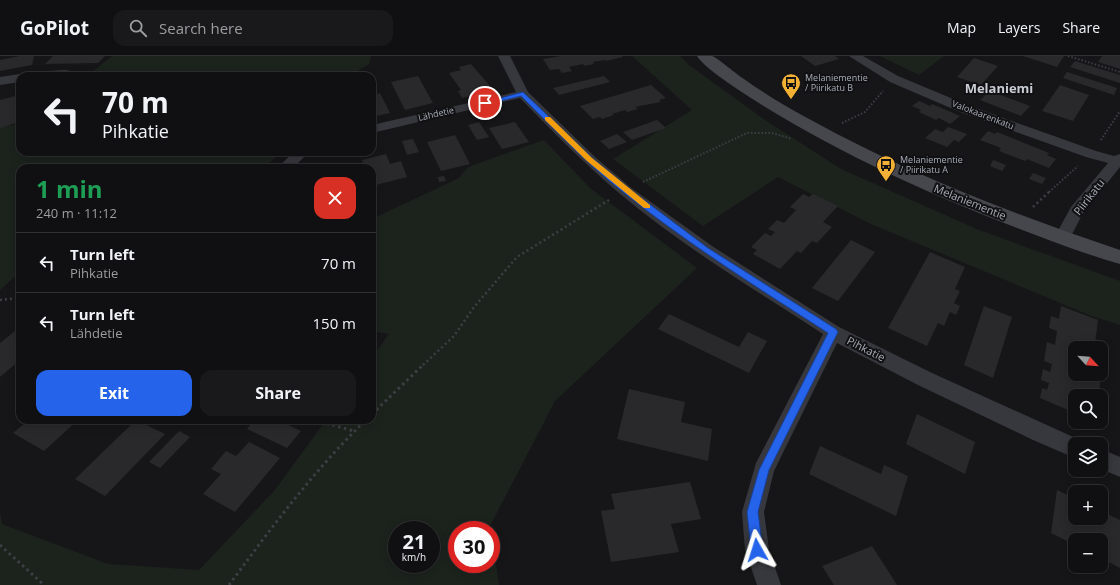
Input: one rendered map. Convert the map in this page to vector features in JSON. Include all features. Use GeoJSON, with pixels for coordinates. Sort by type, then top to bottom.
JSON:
{"type":"FeatureCollection","features":[{"type":"Feature","properties":{"kind":"main road","name":"Melaniementie"},"geometry":{"type":"LineString","coordinates":[[704,56],[743,86],[826,136],[891,170],[954,197],[1062,238],[1120,257]]}},
{"type":"Feature","properties":{"kind":"street","name":"Pihkatie"},"geometry":{"type":"LineString","coordinates":[[504,56],[523,94],[590,160],[625,190],[706,250],[833,332],[925,379],[1068,445]]}},
{"type":"Feature","properties":{"kind":"street","name":"Valokaarenkatu"},"geometry":{"type":"LineString","coordinates":[[855,56],[894,78],[965,109],[1091,154],[1118,160]]}},
{"type":"Feature","properties":{"kind":"street"},"geometry":{"type":"LineString","coordinates":[[0,81],[16,79]]}},
{"type":"Feature","properties":{"kind":"street","name":"Lähdetie"},"geometry":{"type":"LineString","coordinates":[[376,128],[523,94]]}},
{"type":"Feature","properties":{"kind":"street"},"geometry":{"type":"LineString","coordinates":[[288,164],[298,156]]}},
{"type":"Feature","properties":{"kind":"street","name":"Piirikatu"},"geometry":{"type":"LineString","coordinates":[[1062,238],[1076,210],[1118,160]]}},
{"type":"Feature","properties":{"kind":"street"},"geometry":{"type":"LineString","coordinates":[[769,585],[757,550],[753,512],[764,470],[833,332]]}},
{"type":"Feature","properties":{"kind":"street"},"geometry":{"type":"LineString","coordinates":[[1108,462],[1120,466]]}},
{"type":"Feature","properties":{"kind":"path"},"geometry":{"type":"LineString","coordinates":[[1068,56],[1072,59],[1120,72]]}},
{"type":"Feature","properties":{"kind":"path"},"geometry":{"type":"LineString","coordinates":[[376,410],[454,336],[474,307],[516,257],[625,190],[747,133],[772,133],[811,144],[826,136],[838,126],[865,112],[894,78]]}},
{"type":"Feature","properties":{"kind":"path"},"geometry":{"type":"LineString","coordinates":[[1033,207],[1070,221]]}},
{"type":"Feature","properties":{"kind":"path"},"geometry":{"type":"LineString","coordinates":[[0,300],[16,298]]}},
{"type":"Feature","properties":{"kind":"path"},"geometry":{"type":"LineString","coordinates":[[329,424],[354,431]]}},
{"type":"Feature","properties":{"kind":"path"},"geometry":{"type":"LineString","coordinates":[[228,585],[298,493],[362,424]]}},
{"type":"Feature","properties":{"kind":"path"},"geometry":{"type":"LineString","coordinates":[[0,545],[44,585]]}},
{"type":"Feature","properties":{"kind":"shaded area"},"geometry":{"type":"Polygon","coordinates":[[[112,56],[371,56],[369,64],[356,72],[92,72],[112,56]]]}},
{"type":"Feature","properties":{"kind":"shaded area"},"geometry":{"type":"Polygon","coordinates":[[[632,56],[680,56],[689,65],[765,120],[841,169],[979,230],[1120,281],[1120,325],[1089,315],[871,224],[778,177],[703,226],[613,159],[692,110],[632,56]]]}},
{"type":"Feature","properties":{"kind":"shaded area"},"geometry":{"type":"Polygon","coordinates":[[[880,56],[944,56],[919,75],[880,56]]]}},
{"type":"Feature","properties":{"kind":"shaded area"},"geometry":{"type":"Polygon","coordinates":[[[16,125],[16,156],[276,156],[269,164],[16,164],[16,276],[0,290],[0,127],[16,125]]]}},
{"type":"Feature","properties":{"kind":"shaded area"},"geometry":{"type":"Polygon","coordinates":[[[544,140],[590,188],[697,268],[555,401],[493,521],[448,521],[448,573],[497,573],[499,585],[0,585],[0,511],[2,524],[108,564],[199,570],[274,491],[323,424],[376,424],[376,352],[389,334],[376,332],[376,217],[459,178],[468,167],[544,140]]]}},
{"type":"Feature","properties":{"kind":"building"},"geometry":{"type":"Polygon","coordinates":[[[20,56],[34,56],[32,65],[0,71],[0,60],[20,56]]]}},
{"type":"Feature","properties":{"kind":"building"},"geometry":{"type":"Polygon","coordinates":[[[53,56],[105,56],[98,63],[45,64],[53,56]]]}},
{"type":"Feature","properties":{"kind":"building"},"geometry":{"type":"Polygon","coordinates":[[[561,56],[623,57],[593,62],[594,64],[584,66],[583,64],[569,67],[572,71],[562,73],[559,69],[550,70],[543,59],[561,56]]]}},
{"type":"Feature","properties":{"kind":"building"},"geometry":{"type":"Polygon","coordinates":[[[801,56],[835,56],[839,59],[815,66],[801,56]]]}},
{"type":"Feature","properties":{"kind":"building"},"geometry":{"type":"Polygon","coordinates":[[[1023,56],[1064,56],[1057,67],[1023,56]]]}},
{"type":"Feature","properties":{"kind":"building"},"geometry":{"type":"Polygon","coordinates":[[[1102,56],[1120,56],[1120,69],[1098,62],[1102,56]]]}},
{"type":"Feature","properties":{"kind":"building"},"geometry":{"type":"Polygon","coordinates":[[[974,58],[998,66],[981,85],[957,77],[974,58]]]}},
{"type":"Feature","properties":{"kind":"building"},"geometry":{"type":"Polygon","coordinates":[[[1075,61],[1120,75],[1120,83],[1070,67],[1075,61]]]}},
{"type":"Feature","properties":{"kind":"building"},"geometry":{"type":"Polygon","coordinates":[[[471,64],[490,86],[484,87],[487,92],[462,98],[458,91],[461,90],[449,73],[461,70],[459,67],[471,64]]]}},
{"type":"Feature","properties":{"kind":"building"},"geometry":{"type":"Polygon","coordinates":[[[1067,72],[1117,88],[1114,95],[1063,78],[1067,72]]]}},
{"type":"Feature","properties":{"kind":"building"},"geometry":{"type":"Polygon","coordinates":[[[418,76],[433,103],[405,110],[391,82],[418,76]]]}},
{"type":"Feature","properties":{"kind":"building"},"geometry":{"type":"Polygon","coordinates":[[[604,76],[610,82],[559,95],[553,88],[604,76]]]}},
{"type":"Feature","properties":{"kind":"building"},"geometry":{"type":"Polygon","coordinates":[[[651,85],[666,98],[659,100],[661,102],[635,107],[638,109],[627,112],[625,110],[602,119],[600,117],[593,119],[580,106],[651,85]]]}},
{"type":"Feature","properties":{"kind":"building"},"geometry":{"type":"Polygon","coordinates":[[[1060,85],[1089,95],[1073,121],[1042,111],[1060,85]]]}},
{"type":"Feature","properties":{"kind":"building"},"geometry":{"type":"Polygon","coordinates":[[[990,91],[1030,106],[1021,116],[980,100],[990,91]]]}},
{"type":"Feature","properties":{"kind":"building"},"geometry":{"type":"Polygon","coordinates":[[[380,93],[390,113],[376,116],[376,94],[380,93]]]}},
{"type":"Feature","properties":{"kind":"building"},"geometry":{"type":"Polygon","coordinates":[[[16,96],[16,123],[0,128],[0,100],[16,96]]]}},
{"type":"Feature","properties":{"kind":"building"},"geometry":{"type":"Polygon","coordinates":[[[919,101],[930,106],[932,104],[960,116],[950,124],[939,118],[936,120],[919,112],[921,110],[912,106],[919,101]]]}},
{"type":"Feature","properties":{"kind":"building"},"geometry":{"type":"Polygon","coordinates":[[[657,120],[666,128],[632,140],[623,132],[657,120]]]}},
{"type":"Feature","properties":{"kind":"building"},"geometry":{"type":"Polygon","coordinates":[[[479,122],[489,137],[477,140],[468,125],[479,122]]]}},
{"type":"Feature","properties":{"kind":"building"},"geometry":{"type":"Polygon","coordinates":[[[515,122],[529,142],[502,149],[489,128],[515,122]]]}},
{"type":"Feature","properties":{"kind":"building"},"geometry":{"type":"Polygon","coordinates":[[[948,127],[967,134],[959,142],[954,140],[947,147],[925,138],[935,129],[943,132],[948,127]]]}},
{"type":"Feature","properties":{"kind":"building"},"geometry":{"type":"Polygon","coordinates":[[[988,131],[995,134],[997,132],[1049,153],[1047,155],[1056,159],[1049,168],[1027,159],[1025,161],[999,151],[1001,148],[980,140],[988,131]]]}},
{"type":"Feature","properties":{"kind":"building"},"geometry":{"type":"Polygon","coordinates":[[[617,134],[627,142],[609,149],[600,141],[617,134]]]}},
{"type":"Feature","properties":{"kind":"building"},"geometry":{"type":"Polygon","coordinates":[[[455,135],[470,164],[441,171],[427,142],[455,135]]]}},
{"type":"Feature","properties":{"kind":"building"},"geometry":{"type":"Polygon","coordinates":[[[413,139],[419,152],[407,155],[402,141],[413,139]]]}},
{"type":"Feature","properties":{"kind":"building"},"geometry":{"type":"Polygon","coordinates":[[[386,154],[390,164],[401,161],[407,177],[376,185],[376,164],[363,164],[362,160],[386,154]]]}},
{"type":"Feature","properties":{"kind":"building"},"geometry":{"type":"Polygon","coordinates":[[[993,160],[1006,165],[1002,171],[990,166],[993,160]]]}},
{"type":"Feature","properties":{"kind":"building"},"geometry":{"type":"Polygon","coordinates":[[[1033,173],[1046,178],[1042,184],[1029,179],[1033,173]]]}},
{"type":"Feature","properties":{"kind":"building"},"geometry":{"type":"Polygon","coordinates":[[[444,176],[446,181],[439,182],[438,177],[444,176]]]}},
{"type":"Feature","properties":{"kind":"building"},"geometry":{"type":"Polygon","coordinates":[[[803,194],[809,197],[813,194],[838,206],[823,222],[832,227],[817,243],[812,241],[801,253],[797,251],[780,269],[753,254],[757,250],[751,247],[765,233],[771,236],[775,232],[768,229],[777,220],[784,223],[796,210],[790,207],[803,194]]]}},
{"type":"Feature","properties":{"kind":"building"},"geometry":{"type":"Polygon","coordinates":[[[851,240],[875,252],[838,301],[812,288],[851,240]]]}},
{"type":"Feature","properties":{"kind":"building"},"geometry":{"type":"Polygon","coordinates":[[[930,252],[965,267],[955,289],[960,291],[954,303],[960,306],[956,315],[950,312],[944,326],[938,323],[927,346],[888,328],[930,252]]]}},
{"type":"Feature","properties":{"kind":"building"},"geometry":{"type":"Polygon","coordinates":[[[984,306],[1012,317],[993,378],[964,365],[984,306]]]}},
{"type":"Feature","properties":{"kind":"building"},"geometry":{"type":"Polygon","coordinates":[[[1061,306],[1098,320],[1095,341],[1068,341],[1068,381],[1100,381],[1099,389],[1068,389],[1068,410],[1040,398],[1042,388],[1047,390],[1049,383],[1041,380],[1043,369],[1050,372],[1052,364],[1044,361],[1047,342],[1055,345],[1057,331],[1049,328],[1051,316],[1059,319],[1061,306]]]}},
{"type":"Feature","properties":{"kind":"building"},"geometry":{"type":"Polygon","coordinates":[[[669,314],[739,347],[748,332],[767,341],[749,373],[658,329],[669,314]]]}},
{"type":"Feature","properties":{"kind":"building"},"geometry":{"type":"Polygon","coordinates":[[[16,330],[16,363],[0,377],[0,343],[16,330]]]}},
{"type":"Feature","properties":{"kind":"building"},"geometry":{"type":"Polygon","coordinates":[[[629,389],[685,402],[681,422],[712,429],[708,461],[617,439],[629,389]]]}},
{"type":"Feature","properties":{"kind":"building"},"geometry":{"type":"Polygon","coordinates":[[[917,414],[975,442],[965,474],[906,444],[917,414]]]}},
{"type":"Feature","properties":{"kind":"building"},"geometry":{"type":"Polygon","coordinates":[[[24,424],[74,424],[44,451],[13,433],[24,424]]]}},
{"type":"Feature","properties":{"kind":"building"},"geometry":{"type":"Polygon","coordinates":[[[132,424],[144,424],[165,434],[105,496],[75,479],[132,424]]]}},
{"type":"Feature","properties":{"kind":"building"},"geometry":{"type":"Polygon","coordinates":[[[251,424],[286,424],[301,431],[287,448],[247,429],[251,424]]]}},
{"type":"Feature","properties":{"kind":"building"},"geometry":{"type":"Polygon","coordinates":[[[179,431],[190,437],[160,468],[149,462],[179,431]]]}},
{"type":"Feature","properties":{"kind":"building"},"geometry":{"type":"Polygon","coordinates":[[[249,442],[280,458],[235,512],[203,494],[221,474],[211,469],[226,451],[236,456],[249,442]]]}},
{"type":"Feature","properties":{"kind":"building"},"geometry":{"type":"Polygon","coordinates":[[[820,446],[881,474],[884,465],[908,476],[896,516],[809,474],[820,446]]]}},
{"type":"Feature","properties":{"kind":"building"},"geometry":{"type":"Polygon","coordinates":[[[690,482],[701,519],[671,524],[679,552],[611,562],[601,511],[615,509],[611,494],[690,482]]]}},
{"type":"Feature","properties":{"kind":"building"},"geometry":{"type":"Polygon","coordinates":[[[1057,490],[1068,495],[1068,525],[1108,525],[1108,514],[1120,520],[1120,568],[1108,562],[1108,533],[1068,533],[1068,542],[1051,533],[1057,490]]]}},
{"type":"Feature","properties":{"kind":"building"},"geometry":{"type":"Polygon","coordinates":[[[872,546],[897,585],[834,585],[822,566],[872,546]]]}},
{"type":"Feature","properties":{"kind":"slow traffic"},"geometry":{"type":"LineString","coordinates":[[547,118],[590,160],[625,190],[647,206]]}},
{"type":"Feature","properties":{"kind":"place","name":"Melaniementie / Piirikatu B"},"geometry":{"type":"Point","coordinates":[791,100]}},
{"type":"Feature","properties":{"kind":"place","name":"Melaniementie / Piirikatu A"},"geometry":{"type":"Point","coordinates":[886,182]}},
{"type":"Feature","properties":{"kind":"district","name":"Melaniemi"},"geometry":{"type":"Point","coordinates":[999,88]}},
{"type":"Feature","properties":{"kind":"route"},"geometry":{"type":"LineString","coordinates":[[485,103],[523,94],[590,160],[625,190],[706,250],[833,332],[764,470],[753,512],[757,550]]}}]}
